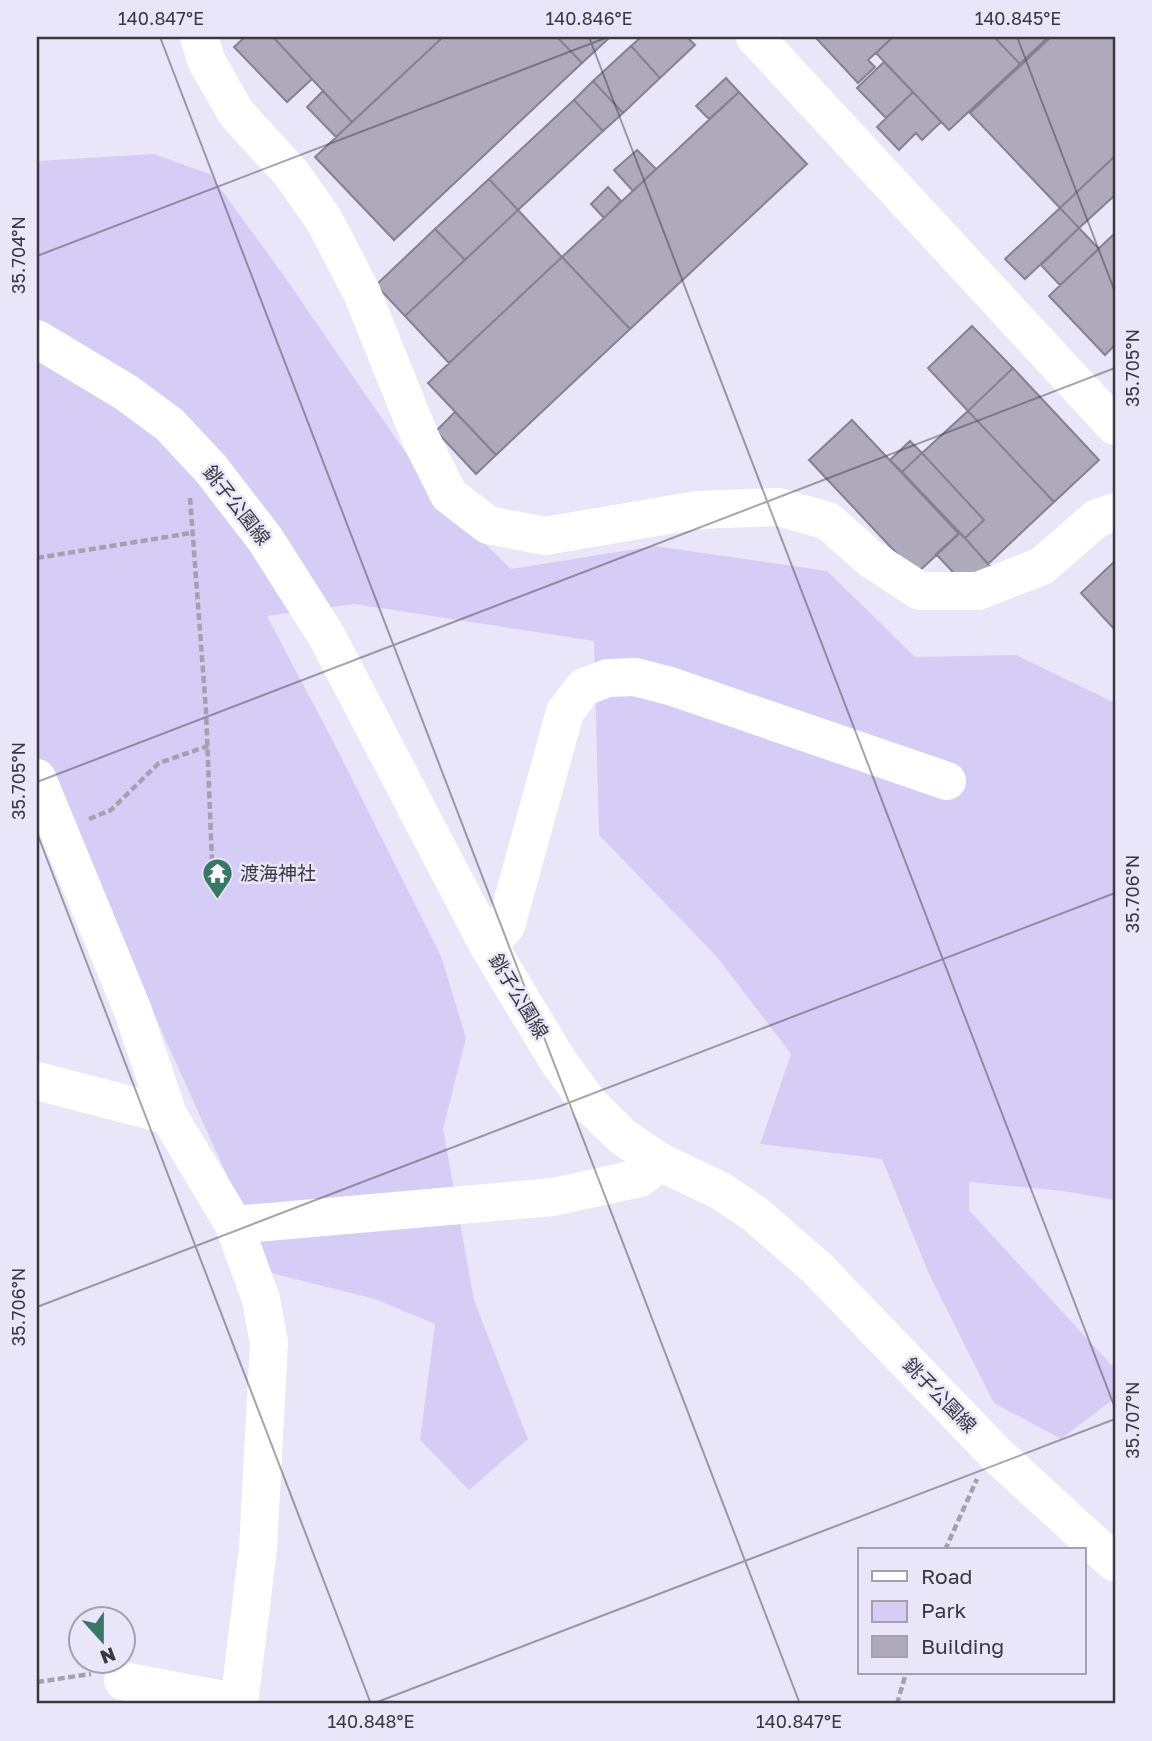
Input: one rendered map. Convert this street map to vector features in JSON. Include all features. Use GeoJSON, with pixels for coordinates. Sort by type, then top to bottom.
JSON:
{"type":"FeatureCollection","features":[{"type":"Feature","properties":{"kind":"street"},"geometry":{"type":"LineString","coordinates":[[199,37],[206,60],[236,113],[291,173],[324,220],[362,293],[420,437],[449,495],[488,525],[545,536],[697,510],[779,507],[828,521],[872,559],[920,591],[978,590],[1042,566],[1097,518],[1115,512]]}},
{"type":"Feature","properties":{"kind":"street"},"geometry":{"type":"LineString","coordinates":[[755,37],[1115,426]]}},
{"type":"Feature","properties":{"kind":"street","name":"銚子公園線"},"geometry":{"type":"LineString","coordinates":[[37,339],[127,393],[170,425],[211,469],[265,540],[326,635],[488,946],[558,1061],[591,1106],[623,1137],[660,1162],[721,1191],[776,1232],[817,1268],[996,1454],[1115,1563]]}},
{"type":"Feature","properties":{"kind":"street"},"geometry":{"type":"LineString","coordinates":[[488,946],[506,926],[565,712],[584,687],[608,678],[635,677],[670,686],[947,781]]}},
{"type":"Feature","properties":{"kind":"street"},"geometry":{"type":"LineString","coordinates":[[37,778],[133,1011],[168,1115],[234,1225],[261,1299],[269,1343],[258,1548],[239,1704],[123,1681]]}},
{"type":"Feature","properties":{"kind":"street"},"geometry":{"type":"LineString","coordinates":[[37,1081],[168,1115]]}},
{"type":"Feature","properties":{"kind":"street"},"geometry":{"type":"LineString","coordinates":[[234,1225],[553,1198],[640,1178],[660,1162]]}},
{"type":"Feature","properties":{"kind":"path"},"geometry":{"type":"LineString","coordinates":[[211,469],[190,495],[208,746],[212,862]]}},
{"type":"Feature","properties":{"kind":"path"},"geometry":{"type":"LineString","coordinates":[[37,558],[191,533]]}},
{"type":"Feature","properties":{"kind":"path"},"geometry":{"type":"LineString","coordinates":[[58,830],[111,810],[159,764],[208,746]]}},
{"type":"Feature","properties":{"kind":"path"},"geometry":{"type":"LineString","coordinates":[[945,1548],[983,1466],[996,1454]]}},
{"type":"Feature","properties":{"kind":"path"},"geometry":{"type":"LineString","coordinates":[[37,1682],[91,1674],[123,1681]]}},
{"type":"Feature","properties":{"kind":"path"},"geometry":{"type":"LineString","coordinates":[[897,1704],[906,1674]]}},
{"type":"Feature","properties":{"kind":"green space"},"geometry":{"type":"Polygon","coordinates":[[[154,154],[210,174],[284,276],[434,494],[511,569],[655,546],[827,571],[915,657],[1016,655],[1115,703],[1115,1200],[1063,1191],[969,1182],[969,1210],[1115,1369],[1115,1398],[1061,1439],[994,1403],[929,1274],[882,1159],[760,1144],[791,1054],[717,957],[599,835],[594,641],[354,604],[267,616],[441,956],[466,1038],[443,1129],[474,1300],[528,1439],[469,1490],[420,1440],[435,1324],[375,1299],[271,1273],[37,755],[37,161],[154,154]]]}},
{"type":"Feature","properties":{"kind":"building"},"geometry":{"type":"Polygon","coordinates":[[[245,37],[273,37],[312,79],[287,102],[234,47],[245,37]]]}},
{"type":"Feature","properties":{"kind":"building"},"geometry":{"type":"Polygon","coordinates":[[[273,37],[443,37],[352,122],[273,37]]]}},
{"type":"Feature","properties":{"kind":"building"},"geometry":{"type":"Polygon","coordinates":[[[443,37],[557,37],[582,63],[394,240],[315,157],[443,37]]]}},
{"type":"Feature","properties":{"kind":"building"},"geometry":{"type":"Polygon","coordinates":[[[557,37],[606,37],[608,39],[582,63],[557,37]]]}},
{"type":"Feature","properties":{"kind":"building"},"geometry":{"type":"Polygon","coordinates":[[[641,37],[687,37],[695,45],[660,78],[631,46],[641,37]]]}},
{"type":"Feature","properties":{"kind":"building"},"geometry":{"type":"Polygon","coordinates":[[[893,37],[868,60],[875,67],[858,83],[817,39],[893,37]]]}},
{"type":"Feature","properties":{"kind":"building"},"geometry":{"type":"Polygon","coordinates":[[[893,37],[994,37],[1020,64],[949,130],[876,53],[893,37]]]}},
{"type":"Feature","properties":{"kind":"building"},"geometry":{"type":"Polygon","coordinates":[[[994,37],[1048,37],[1020,64],[994,37]]]}},
{"type":"Feature","properties":{"kind":"building"},"geometry":{"type":"Polygon","coordinates":[[[1051,37],[1115,37],[1115,156],[1060,208],[970,113],[1051,37]]]}},
{"type":"Feature","properties":{"kind":"building"},"geometry":{"type":"Polygon","coordinates":[[[631,46],[660,78],[623,113],[593,81],[631,46]]]}},
{"type":"Feature","properties":{"kind":"building"},"geometry":{"type":"Polygon","coordinates":[[[884,62],[913,92],[886,118],[857,88],[884,62]]]}},
{"type":"Feature","properties":{"kind":"building"},"geometry":{"type":"Polygon","coordinates":[[[726,78],[739,92],[709,119],[696,106],[726,78]]]}},
{"type":"Feature","properties":{"kind":"building"},"geometry":{"type":"Polygon","coordinates":[[[593,81],[623,113],[603,131],[574,100],[593,81]]]}},
{"type":"Feature","properties":{"kind":"building"},"geometry":{"type":"Polygon","coordinates":[[[323,91],[352,122],[336,137],[307,107],[323,91]]]}},
{"type":"Feature","properties":{"kind":"building"},"geometry":{"type":"Polygon","coordinates":[[[739,92],[807,164],[630,329],[562,257],[739,92]]]}},
{"type":"Feature","properties":{"kind":"building"},"geometry":{"type":"Polygon","coordinates":[[[913,92],[941,122],[922,140],[916,133],[899,150],[877,127],[913,92]]]}},
{"type":"Feature","properties":{"kind":"building"},"geometry":{"type":"Polygon","coordinates":[[[574,100],[603,131],[518,210],[489,179],[574,100]]]}},
{"type":"Feature","properties":{"kind":"building"},"geometry":{"type":"Polygon","coordinates":[[[637,150],[656,169],[633,191],[614,170],[637,150]]]}},
{"type":"Feature","properties":{"kind":"building"},"geometry":{"type":"Polygon","coordinates":[[[1115,156],[1115,195],[1079,228],[1060,208],[1115,156]]]}},
{"type":"Feature","properties":{"kind":"building"},"geometry":{"type":"Polygon","coordinates":[[[489,179],[518,210],[465,260],[435,229],[489,179]]]}},
{"type":"Feature","properties":{"kind":"building"},"geometry":{"type":"Polygon","coordinates":[[[608,187],[621,201],[604,218],[591,204],[608,187]]]}},
{"type":"Feature","properties":{"kind":"building"},"geometry":{"type":"Polygon","coordinates":[[[1060,208],[1079,228],[1025,279],[1005,259],[1060,208]]]}},
{"type":"Feature","properties":{"kind":"building"},"geometry":{"type":"Polygon","coordinates":[[[518,210],[562,257],[449,363],[405,316],[518,210]]]}},
{"type":"Feature","properties":{"kind":"building"},"geometry":{"type":"Polygon","coordinates":[[[1079,228],[1099,249],[1060,285],[1041,265],[1079,228]]]}},
{"type":"Feature","properties":{"kind":"building"},"geometry":{"type":"Polygon","coordinates":[[[435,229],[465,260],[405,316],[376,285],[435,229]]]}},
{"type":"Feature","properties":{"kind":"building"},"geometry":{"type":"Polygon","coordinates":[[[1115,233],[1115,345],[1105,355],[1049,296],[1115,233]]]}},
{"type":"Feature","properties":{"kind":"building"},"geometry":{"type":"Polygon","coordinates":[[[562,257],[630,329],[496,455],[428,383],[562,257]]]}},
{"type":"Feature","properties":{"kind":"building"},"geometry":{"type":"Polygon","coordinates":[[[972,326],[1013,368],[968,411],[928,368],[972,326]]]}},
{"type":"Feature","properties":{"kind":"building"},"geometry":{"type":"Polygon","coordinates":[[[1013,368],[1099,460],[1054,502],[968,411],[1013,368]]]}},
{"type":"Feature","properties":{"kind":"building"},"geometry":{"type":"Polygon","coordinates":[[[968,411],[1054,502],[988,564],[965,538],[984,520],[922,453],[968,411]]]}},
{"type":"Feature","properties":{"kind":"building"},"geometry":{"type":"Polygon","coordinates":[[[455,412],[496,455],[476,474],[436,431],[455,412]]]}},
{"type":"Feature","properties":{"kind":"building"},"geometry":{"type":"Polygon","coordinates":[[[852,420],[959,534],[916,574],[809,460],[852,420]]]}},
{"type":"Feature","properties":{"kind":"building"},"geometry":{"type":"Polygon","coordinates":[[[910,441],[922,453],[902,472],[890,460],[910,441]]]}},
{"type":"Feature","properties":{"kind":"building"},"geometry":{"type":"Polygon","coordinates":[[[922,453],[984,520],[965,538],[902,472],[922,453]]]}},
{"type":"Feature","properties":{"kind":"building"},"geometry":{"type":"Polygon","coordinates":[[[959,533],[998,575],[966,586],[936,554],[959,533]]]}},
{"type":"Feature","properties":{"kind":"building"},"geometry":{"type":"Polygon","coordinates":[[[1115,561],[1115,630],[1081,593],[1115,561]]]}},
{"type":"Feature","properties":{"kind":"place","name":"渡海神社"},"geometry":{"type":"Point","coordinates":[217,900]}}]}
